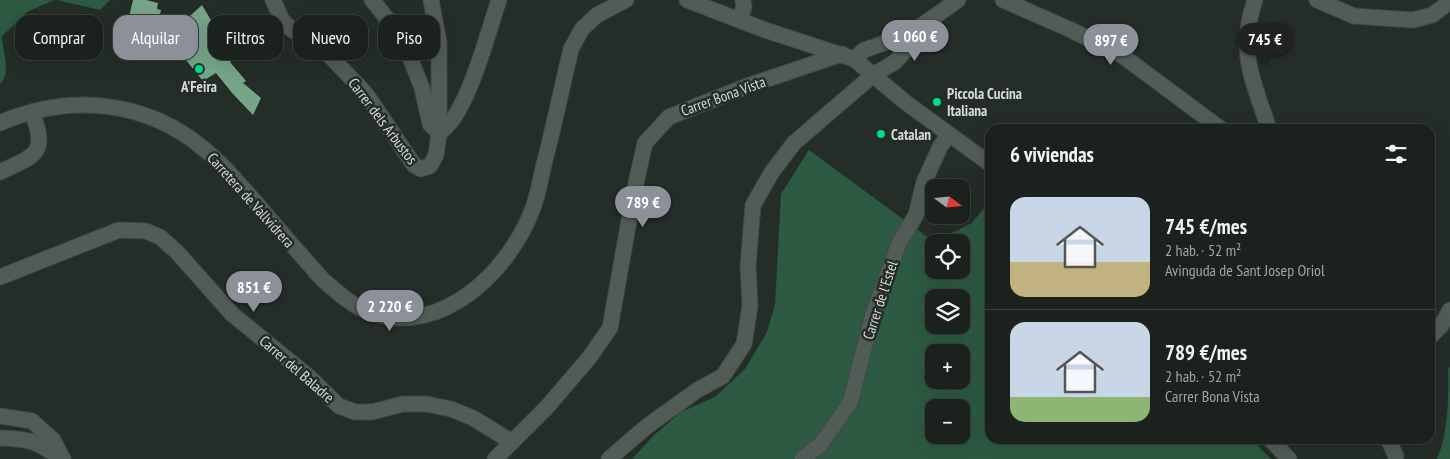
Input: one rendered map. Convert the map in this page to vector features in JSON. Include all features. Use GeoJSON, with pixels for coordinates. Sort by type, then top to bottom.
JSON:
{"type":"FeatureCollection","features":[{"type":"Feature","properties":{"kind":"street","name":"Carrer dels Arbustos"},"geometry":{"type":"LineString","coordinates":[[273,0],[282,20],[291,30],[317,45],[366,94],[414,165],[420,169],[430,166],[436,155],[439,133]]}},
{"type":"Feature","properties":{"kind":"street"},"geometry":{"type":"LineString","coordinates":[[372,0],[397,31],[422,88],[430,124],[439,133]]}},
{"type":"Feature","properties":{"kind":"street"},"geometry":{"type":"LineString","coordinates":[[431,0],[439,42],[439,133]]}},
{"type":"Feature","properties":{"kind":"street"},"geometry":{"type":"LineString","coordinates":[[439,133],[447,128],[458,114],[499,0]]}},
{"type":"Feature","properties":{"kind":"street","name":"Carretera de Vallvidrera"},"geometry":{"type":"LineString","coordinates":[[0,123],[32,112],[91,104],[140,114],[169,125],[205,149],[230,173],[322,279],[337,293],[354,305],[372,313],[391,317],[413,317],[429,314],[457,302],[480,284],[508,255],[533,207],[571,49],[582,29],[592,20],[608,8],[626,0]]}},
{"type":"Feature","properties":{"kind":"street"},"geometry":{"type":"LineString","coordinates":[[687,0],[765,30],[848,57],[873,75],[895,95],[985,160]]}},
{"type":"Feature","properties":{"kind":"street"},"geometry":{"type":"LineString","coordinates":[[740,19],[744,6],[743,0]]}},
{"type":"Feature","properties":{"kind":"street","name":"Carrer Bona Vista"},"geometry":{"type":"LineString","coordinates":[[495,459],[547,407],[589,358],[610,328],[634,192],[645,143],[669,116],[750,85],[848,57],[908,35],[958,0]]}},
{"type":"Feature","properties":{"kind":"street"},"geometry":{"type":"LineString","coordinates":[[1003,0],[1069,28],[1120,54],[1214,124]]}},
{"type":"Feature","properties":{"kind":"street"},"geometry":{"type":"LineString","coordinates":[[1255,0],[1247,32],[1246,55],[1267,124]]}},
{"type":"Feature","properties":{"kind":"street"},"geometry":{"type":"LineString","coordinates":[[1317,0],[1354,16],[1413,20],[1432,15],[1450,2]]}},
{"type":"Feature","properties":{"kind":"street"},"geometry":{"type":"LineString","coordinates":[[609,459],[653,422],[696,391],[724,376],[744,344],[750,306],[748,266],[753,205],[772,172],[794,143],[873,75],[888,68],[904,52],[908,35]]}},
{"type":"Feature","properties":{"kind":"street"},"geometry":{"type":"LineString","coordinates":[[0,172],[33,156],[38,147],[39,132],[32,112]]}},
{"type":"Feature","properties":{"kind":"street","name":"Carrer de l'Estel"},"geometry":{"type":"LineString","coordinates":[[802,459],[820,445],[850,404],[873,314],[899,243],[916,215],[924,182],[940,147],[949,134]]}},
{"type":"Feature","properties":{"kind":"street","name":"Carrer del Baladre"},"geometry":{"type":"LineString","coordinates":[[0,277],[120,230],[146,231],[160,237],[177,252],[232,314],[308,376],[339,406],[355,412],[372,412],[403,404],[426,404],[451,409],[473,418],[512,442]]}},
{"type":"Feature","properties":{"kind":"street"},"geometry":{"type":"LineString","coordinates":[[1445,326],[1450,310]]}},
{"type":"Feature","properties":{"kind":"street"},"geometry":{"type":"LineString","coordinates":[[0,416],[32,421],[53,440],[62,459]]}},
{"type":"Feature","properties":{"kind":"street"},"geometry":{"type":"LineString","coordinates":[[0,438],[22,438],[37,443],[62,459]]}},
{"type":"Feature","properties":{"kind":"street"},"geometry":{"type":"LineString","coordinates":[[1275,444],[1289,459]]}},
{"type":"Feature","properties":{"kind":"street"},"geometry":{"type":"LineString","coordinates":[[1390,444],[1396,456]]}},
{"type":"Feature","properties":{"kind":"green space"},"geometry":{"type":"Polygon","coordinates":[[[0,0],[54,0],[24,15],[15,15],[15,24],[2,36],[6,68],[4,79],[0,84],[0,0]]]}},
{"type":"Feature","properties":{"kind":"green space"},"geometry":{"type":"Polygon","coordinates":[[[57,0],[110,0],[100,10],[57,0]]]}},
{"type":"Feature","properties":{"kind":"green space"},"geometry":{"type":"Polygon","coordinates":[[[809,150],[925,235],[925,279],[970,279],[970,234],[950,234],[972,223],[985,207],[985,444],[1256,444],[1271,459],[632,459],[654,435],[681,412],[715,397],[745,369],[767,332],[775,305],[781,194],[809,150]]]}},
{"type":"Feature","properties":{"kind":"green space"},"geometry":{"type":"Polygon","coordinates":[[[1450,367],[1450,459],[1437,459],[1446,427],[1448,369],[1450,367]]]}},
{"type":"Feature","properties":{"kind":"building"},"geometry":{"type":"Polygon","coordinates":[[[133,0],[146,0],[158,3],[157,9],[161,10],[160,15],[129,15],[133,0]]]}},
{"type":"Feature","properties":{"kind":"building"},"geometry":{"type":"Polygon","coordinates":[[[202,5],[208,15],[208,60],[233,60],[230,62],[246,81],[243,83],[261,98],[253,115],[216,73],[203,81],[186,60],[198,60],[198,15],[191,15],[202,5]]]}},
{"type":"Feature","properties":{"kind":"place","name":"A'Feira"},"geometry":{"type":"Point","coordinates":[199,69]}},
{"type":"Feature","properties":{"kind":"place","name":"Piccola Cucina Italiana"},"geometry":{"type":"Point","coordinates":[937,102]}},
{"type":"Feature","properties":{"kind":"place","name":"Catalan"},"geometry":{"type":"Point","coordinates":[881,134]}}]}
